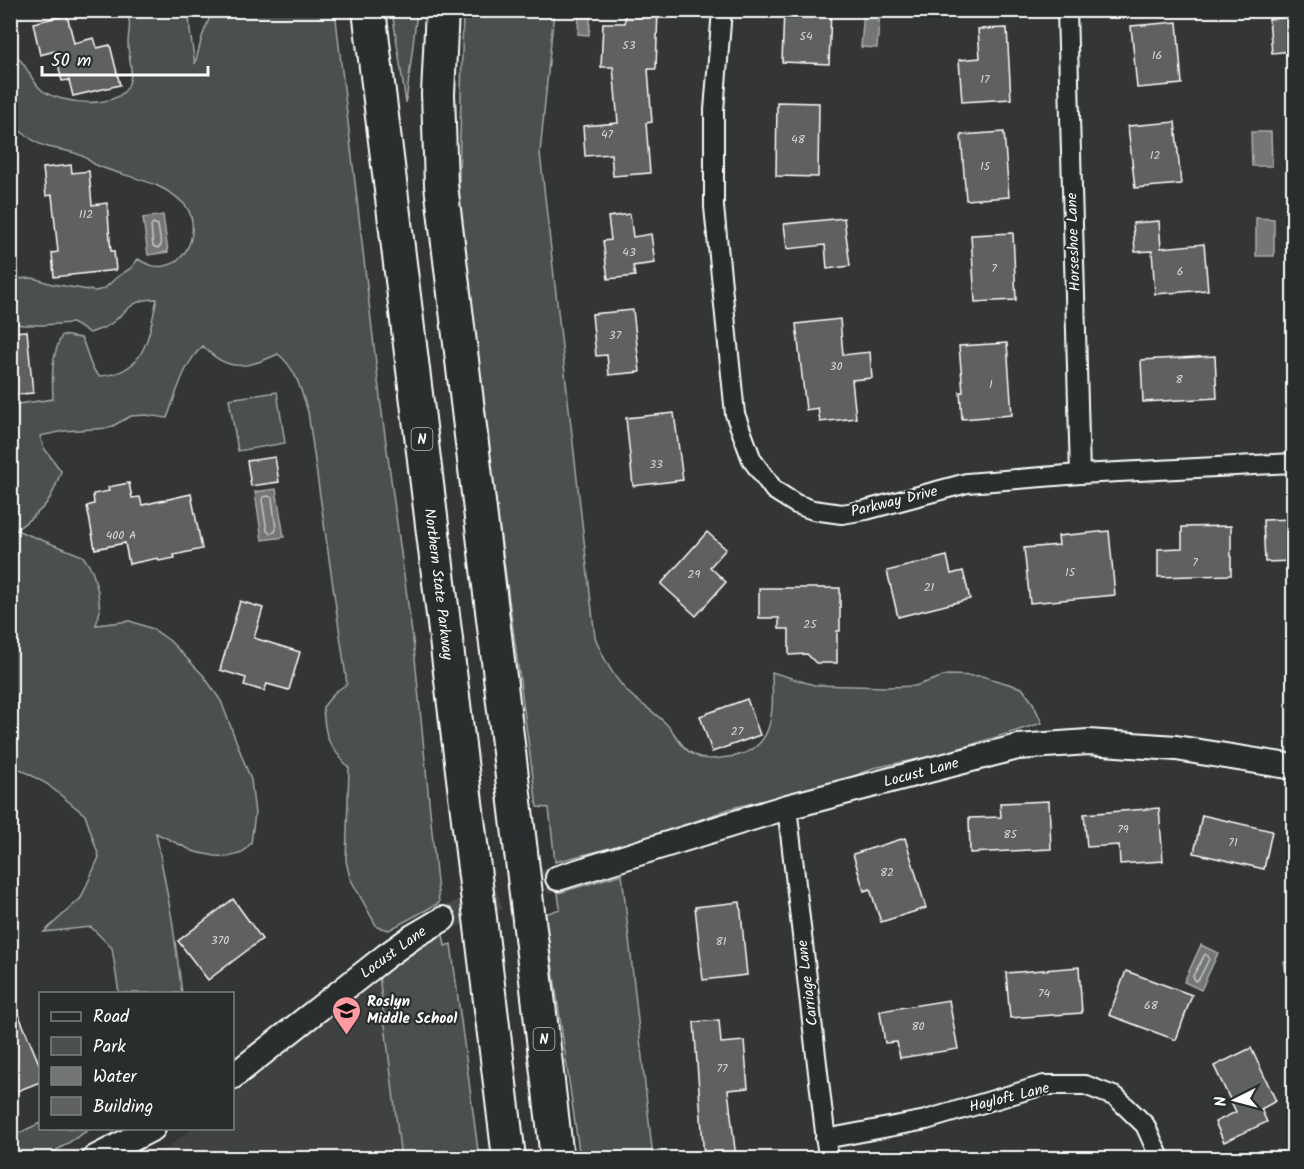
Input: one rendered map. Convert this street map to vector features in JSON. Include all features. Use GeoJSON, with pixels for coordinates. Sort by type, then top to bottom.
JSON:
{"type":"FeatureCollection","features":[{"type":"Feature","properties":{"kind":"highway","name":"Northern State Parkway"},"geometry":{"type":"LineString","coordinates":[[369,10],[509,1158]]}},
{"type":"Feature","properties":{"kind":"highway","name":"N"},"geometry":{"type":"LineString","coordinates":[[442,10],[438,94],[441,185],[557,1158]]}},
{"type":"Feature","properties":{"kind":"street","name":"Parkway Drive"},"geometry":{"type":"LineString","coordinates":[[722,10],[714,110],[714,207],[735,414],[752,460],[774,490],[796,504],[813,510],[842,514],[866,510],[967,483],[1080,474],[1293,463]]}},
{"type":"Feature","properties":{"kind":"street","name":"Horseshoe Lane"},"geometry":{"type":"LineString","coordinates":[[1067,10],[1080,474]]}},
{"type":"Feature","properties":{"kind":"street","name":"Locust Lane"},"geometry":{"type":"LineString","coordinates":[[558,878],[787,807],[1018,747],[1088,742],[1176,748],[1293,767]]}},
{"type":"Feature","properties":{"kind":"street","name":"Carriage Lane"},"geometry":{"type":"LineString","coordinates":[[787,807],[828,1158]]}},
{"type":"Feature","properties":{"kind":"street","name":"Locust Lane"},"geometry":{"type":"LineString","coordinates":[[234,1075],[386,956],[443,919]]}},
{"type":"Feature","properties":{"kind":"street","name":"Hayloft Lane"},"geometry":{"type":"LineString","coordinates":[[825,1139],[926,1120],[1044,1085],[1085,1085],[1116,1097],[1145,1125],[1160,1158]]}},
{"type":"Feature","properties":{"kind":"street"},"geometry":{"type":"LineString","coordinates":[[95,1158],[149,1130]]}},
{"type":"Feature","properties":{"kind":"shaded area","name":"Roslyn Middle School"},"geometry":{"type":"Polygon","coordinates":[[[379,975],[401,1158],[147,1158],[163,1151],[191,1130],[234,1130],[234,1094],[379,975]]]}},
{"type":"Feature","properties":{"kind":"green space"},"geometry":{"type":"Polygon","coordinates":[[[130,11],[189,11],[195,64],[212,11],[335,11],[381,406],[414,648],[439,903],[389,930],[377,927],[350,878],[346,861],[349,768],[329,741],[323,707],[335,692],[347,684],[308,412],[297,380],[289,366],[278,354],[248,365],[239,365],[221,361],[203,346],[185,370],[167,418],[146,415],[131,416],[109,428],[64,431],[40,436],[44,448],[61,471],[49,500],[33,517],[16,530],[83,556],[92,570],[98,592],[100,611],[96,625],[130,621],[153,629],[170,641],[204,676],[221,701],[251,780],[255,814],[251,843],[242,853],[228,857],[195,852],[156,833],[172,919],[182,992],[119,992],[112,948],[91,927],[44,932],[81,898],[99,857],[85,815],[47,784],[11,764],[11,405],[53,399],[54,359],[62,335],[81,338],[90,363],[99,376],[115,374],[127,368],[136,361],[147,340],[157,299],[136,303],[110,325],[90,333],[72,323],[22,325],[11,322],[11,279],[33,278],[52,284],[95,291],[104,289],[131,268],[138,259],[147,264],[164,266],[181,257],[190,240],[192,221],[184,204],[164,189],[96,165],[76,153],[40,144],[11,126],[11,52],[21,61],[40,88],[52,96],[88,102],[113,99],[122,94],[130,81],[128,44],[130,24],[127,13],[130,11]]]}},
{"type":"Feature","properties":{"kind":"green space"},"geometry":{"type":"Polygon","coordinates":[[[392,11],[417,11],[406,103],[392,11]]]}},
{"type":"Feature","properties":{"kind":"green space"},"geometry":{"type":"Polygon","coordinates":[[[463,11],[554,11],[540,153],[595,637],[605,660],[619,682],[631,695],[665,722],[689,752],[706,759],[744,753],[756,747],[764,738],[771,714],[772,672],[814,685],[888,687],[915,686],[947,675],[982,676],[1022,688],[1033,703],[1042,723],[934,756],[873,768],[824,789],[781,796],[732,808],[650,838],[555,862],[549,808],[537,807],[458,220],[463,11]]]}},
{"type":"Feature","properties":{"kind":"green space"},"geometry":{"type":"Polygon","coordinates":[[[277,392],[285,443],[238,451],[229,399],[277,392]]]}},
{"type":"Feature","properties":{"kind":"green space"},"geometry":{"type":"Polygon","coordinates":[[[622,874],[653,1158],[580,1158],[545,914],[560,909],[558,893],[622,874]]]}},
{"type":"Feature","properties":{"kind":"green space"},"geometry":{"type":"Polygon","coordinates":[[[443,935],[445,946],[451,944],[479,1158],[401,1158],[379,975],[413,950],[443,935]]]}},
{"type":"Feature","properties":{"kind":"green space"},"geometry":{"type":"Polygon","coordinates":[[[1284,962],[1293,963],[1293,1009],[1284,962]]]}},
{"type":"Feature","properties":{"kind":"green space"},"geometry":{"type":"Polygon","coordinates":[[[39,1123],[39,1130],[88,1130],[51,1154],[11,1158],[11,1137],[39,1123]]]}},
{"type":"Feature","properties":{"kind":"green space"},"geometry":{"type":"Polygon","coordinates":[[[1293,1145],[1293,1158],[1270,1158],[1293,1145]]]}},
{"type":"Feature","properties":{"kind":"water"},"geometry":{"type":"Polygon","coordinates":[[[579,11],[591,11],[589,35],[578,34],[579,11]]]}},
{"type":"Feature","properties":{"kind":"water"},"geometry":{"type":"Polygon","coordinates":[[[864,11],[880,11],[877,48],[861,47],[864,11]]]}},
{"type":"Feature","properties":{"kind":"water"},"geometry":{"type":"Polygon","coordinates":[[[1251,132],[1271,132],[1272,166],[1252,166],[1251,132]]]}},
{"type":"Feature","properties":{"kind":"water"},"geometry":{"type":"Polygon","coordinates":[[[163,215],[168,252],[148,255],[143,218],[163,215]]]}},
{"type":"Feature","properties":{"kind":"water"},"geometry":{"type":"Polygon","coordinates":[[[1256,218],[1274,219],[1274,256],[1256,256],[1256,218]]]}},
{"type":"Feature","properties":{"kind":"water"},"geometry":{"type":"Polygon","coordinates":[[[276,489],[284,537],[262,540],[255,492],[276,489]]]}},
{"type":"Feature","properties":{"kind":"water"},"geometry":{"type":"Polygon","coordinates":[[[1201,945],[1218,953],[1201,990],[1184,982],[1201,945]]]}},
{"type":"Feature","properties":{"kind":"building"},"geometry":{"type":"Polygon","coordinates":[[[625,10],[658,10],[656,69],[648,69],[652,122],[646,123],[650,173],[613,176],[611,154],[585,156],[583,126],[618,123],[613,67],[601,67],[603,23],[625,23],[625,10]]]}},
{"type":"Feature","properties":{"kind":"building"},"geometry":{"type":"Polygon","coordinates":[[[784,10],[831,10],[829,64],[782,62],[784,10]]]}},
{"type":"Feature","properties":{"kind":"building"},"geometry":{"type":"Polygon","coordinates":[[[67,15],[74,43],[94,38],[97,48],[110,45],[120,85],[73,96],[69,80],[62,81],[55,51],[40,55],[33,23],[67,15]]]}},
{"type":"Feature","properties":{"kind":"building"},"geometry":{"type":"Polygon","coordinates":[[[1293,17],[1293,51],[1272,53],[1269,19],[1293,17]]]}},
{"type":"Feature","properties":{"kind":"building"},"geometry":{"type":"Polygon","coordinates":[[[1177,22],[1182,84],[1137,88],[1131,26],[1177,22]]]}},
{"type":"Feature","properties":{"kind":"building"},"geometry":{"type":"Polygon","coordinates":[[[1007,28],[1011,99],[962,102],[959,60],[980,58],[978,29],[1007,28]]]}},
{"type":"Feature","properties":{"kind":"building"},"geometry":{"type":"Polygon","coordinates":[[[777,102],[819,103],[818,177],[776,176],[777,102]]]}},
{"type":"Feature","properties":{"kind":"building"},"geometry":{"type":"Polygon","coordinates":[[[1175,122],[1181,184],[1135,188],[1128,126],[1175,122]]]}},
{"type":"Feature","properties":{"kind":"building"},"geometry":{"type":"Polygon","coordinates":[[[1004,132],[1009,197],[966,200],[961,135],[1004,132]]]}},
{"type":"Feature","properties":{"kind":"building"},"geometry":{"type":"Polygon","coordinates":[[[71,165],[72,173],[89,171],[92,205],[107,203],[111,251],[114,251],[116,270],[54,277],[52,253],[58,252],[52,195],[46,196],[43,168],[71,165]]]}},
{"type":"Feature","properties":{"kind":"building"},"geometry":{"type":"Polygon","coordinates":[[[630,214],[633,237],[651,234],[655,263],[633,266],[635,276],[608,279],[603,241],[611,240],[608,217],[630,214]]]}},
{"type":"Feature","properties":{"kind":"building"},"geometry":{"type":"Polygon","coordinates":[[[844,218],[850,266],[827,269],[825,245],[787,249],[784,224],[844,218]]]}},
{"type":"Feature","properties":{"kind":"building"},"geometry":{"type":"Polygon","coordinates":[[[1159,221],[1161,248],[1204,244],[1208,290],[1155,294],[1152,251],[1135,252],[1133,223],[1159,221]]]}},
{"type":"Feature","properties":{"kind":"building"},"geometry":{"type":"Polygon","coordinates":[[[1013,233],[1016,300],[975,302],[971,235],[1013,233]]]}},
{"type":"Feature","properties":{"kind":"building"},"geometry":{"type":"Polygon","coordinates":[[[633,310],[640,372],[609,375],[607,355],[596,356],[592,314],[633,310]]]}},
{"type":"Feature","properties":{"kind":"building"},"geometry":{"type":"Polygon","coordinates":[[[840,319],[843,355],[870,352],[872,378],[852,380],[856,418],[820,422],[818,408],[806,410],[796,324],[840,319]]]}},
{"type":"Feature","properties":{"kind":"building"},"geometry":{"type":"Polygon","coordinates":[[[27,331],[33,393],[10,395],[10,332],[27,331]]]}},
{"type":"Feature","properties":{"kind":"building"},"geometry":{"type":"Polygon","coordinates":[[[1007,343],[1012,415],[962,419],[960,392],[963,392],[959,346],[1007,343]]]}},
{"type":"Feature","properties":{"kind":"building"},"geometry":{"type":"Polygon","coordinates":[[[1215,356],[1217,398],[1143,402],[1141,360],[1215,356]]]}},
{"type":"Feature","properties":{"kind":"building"},"geometry":{"type":"Polygon","coordinates":[[[674,413],[683,480],[633,486],[626,418],[674,413]]]}},
{"type":"Feature","properties":{"kind":"building"},"geometry":{"type":"Polygon","coordinates":[[[275,457],[279,482],[251,486],[247,461],[275,457]]]}},
{"type":"Feature","properties":{"kind":"building"},"geometry":{"type":"Polygon","coordinates":[[[129,483],[132,498],[140,497],[142,505],[191,494],[202,549],[174,555],[175,558],[159,561],[158,558],[129,564],[125,543],[95,549],[87,506],[94,504],[93,494],[109,491],[108,487],[129,483]]]}},
{"type":"Feature","properties":{"kind":"building"},"geometry":{"type":"Polygon","coordinates":[[[1293,519],[1293,561],[1265,562],[1263,520],[1293,519]]]}},
{"type":"Feature","properties":{"kind":"building"},"geometry":{"type":"Polygon","coordinates":[[[1231,526],[1231,575],[1158,577],[1158,549],[1182,548],[1182,527],[1231,526]]]}},
{"type":"Feature","properties":{"kind":"building"},"geometry":{"type":"Polygon","coordinates":[[[1109,531],[1115,595],[1030,603],[1024,548],[1059,545],[1058,536],[1109,531]]]}},
{"type":"Feature","properties":{"kind":"building"},"geometry":{"type":"Polygon","coordinates":[[[707,532],[726,549],[710,567],[726,582],[696,616],[661,584],[707,532]]]}},
{"type":"Feature","properties":{"kind":"building"},"geometry":{"type":"Polygon","coordinates":[[[947,556],[951,574],[963,571],[970,599],[898,617],[887,571],[947,556]]]}},
{"type":"Feature","properties":{"kind":"building"},"geometry":{"type":"Polygon","coordinates":[[[759,588],[840,588],[837,663],[816,663],[807,654],[789,655],[789,629],[779,629],[779,618],[759,618],[759,588]]]}},
{"type":"Feature","properties":{"kind":"building"},"geometry":{"type":"Polygon","coordinates":[[[240,601],[263,608],[254,638],[300,652],[289,690],[267,684],[264,691],[244,685],[246,678],[220,670],[240,601]]]}},
{"type":"Feature","properties":{"kind":"building"},"geometry":{"type":"Polygon","coordinates":[[[747,699],[760,735],[712,752],[700,716],[747,699]]]}},
{"type":"Feature","properties":{"kind":"building"},"geometry":{"type":"Polygon","coordinates":[[[1049,801],[1051,849],[970,853],[969,818],[1001,817],[1000,803],[1049,801]]]}},
{"type":"Feature","properties":{"kind":"building"},"geometry":{"type":"Polygon","coordinates":[[[1159,808],[1163,861],[1120,864],[1119,845],[1087,847],[1084,814],[1159,808]]]}},
{"type":"Feature","properties":{"kind":"building"},"geometry":{"type":"Polygon","coordinates":[[[1202,815],[1272,831],[1264,869],[1194,853],[1202,815]]]}},
{"type":"Feature","properties":{"kind":"building"},"geometry":{"type":"Polygon","coordinates":[[[905,838],[926,908],[881,922],[870,889],[864,891],[853,854],[905,838]]]}},
{"type":"Feature","properties":{"kind":"building"},"geometry":{"type":"Polygon","coordinates":[[[233,899],[262,939],[208,980],[178,941],[233,899]]]}},
{"type":"Feature","properties":{"kind":"building"},"geometry":{"type":"Polygon","coordinates":[[[740,902],[747,975],[703,980],[695,907],[740,902]]]}},
{"type":"Feature","properties":{"kind":"building"},"geometry":{"type":"Polygon","coordinates":[[[1079,967],[1082,1013],[1010,1018],[1006,973],[1079,967]]]}},
{"type":"Feature","properties":{"kind":"building"},"geometry":{"type":"Polygon","coordinates":[[[1126,971],[1192,995],[1176,1040],[1109,1015],[1126,971]]]}},
{"type":"Feature","properties":{"kind":"building"},"geometry":{"type":"Polygon","coordinates":[[[10,994],[39,1064],[39,1082],[10,1094],[10,994]]]}},
{"type":"Feature","properties":{"kind":"building"},"geometry":{"type":"Polygon","coordinates":[[[949,1000],[958,1049],[900,1058],[897,1042],[885,1043],[880,1011],[949,1000]]]}},
{"type":"Feature","properties":{"kind":"building"},"geometry":{"type":"Polygon","coordinates":[[[719,1020],[721,1043],[744,1041],[748,1088],[728,1090],[736,1158],[704,1158],[694,1022],[719,1020]]]}},
{"type":"Feature","properties":{"kind":"building"},"geometry":{"type":"Polygon","coordinates":[[[1251,1048],[1276,1101],[1261,1109],[1267,1122],[1224,1142],[1215,1122],[1236,1112],[1214,1066],[1251,1048]]]}},
{"type":"Feature","properties":{"kind":"tunnel"},"geometry":{"type":"LineString","coordinates":[[443,919],[558,878]]}},
{"type":"Feature","properties":{"kind":"place","name":"Roslyn Middle School"},"geometry":{"type":"Point","coordinates":[346,1036]}}]}
